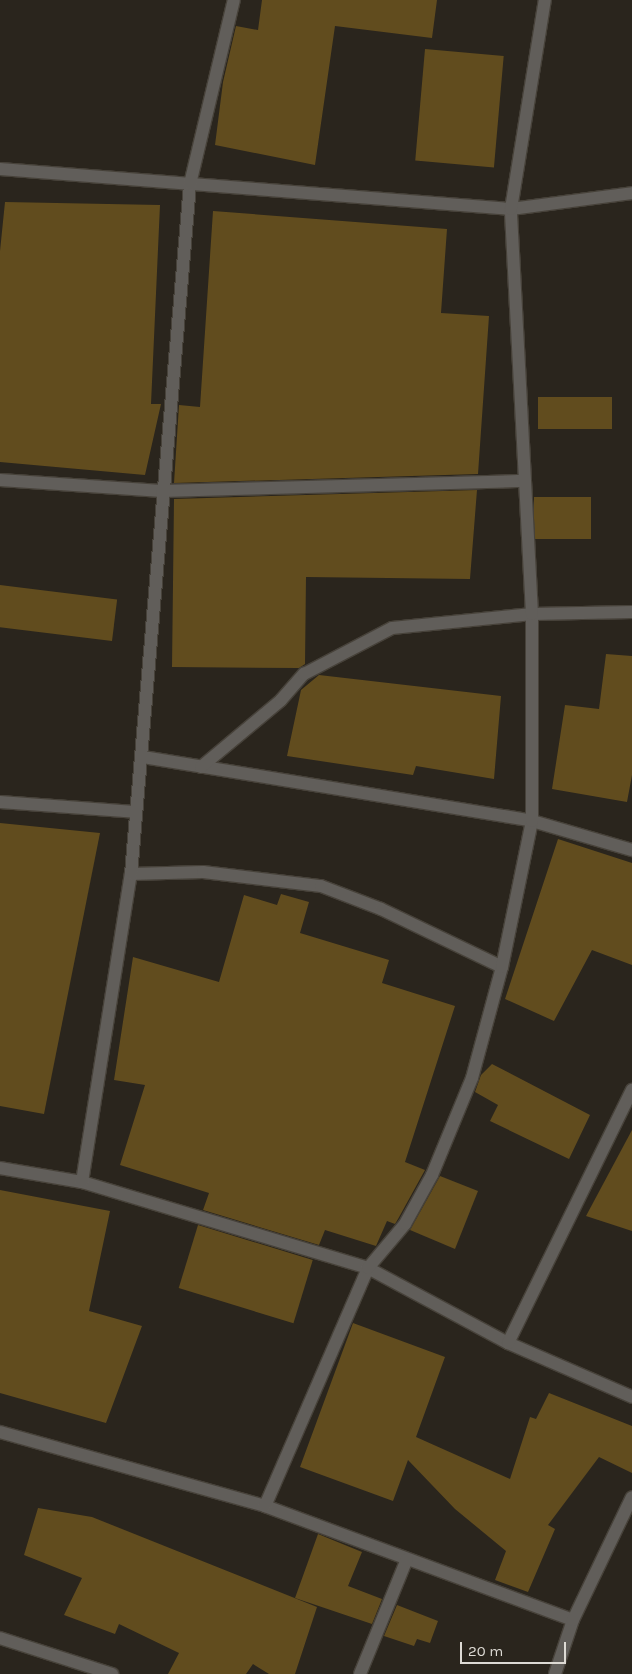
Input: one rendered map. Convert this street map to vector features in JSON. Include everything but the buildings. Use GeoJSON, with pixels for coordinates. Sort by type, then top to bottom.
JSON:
{"type":"FeatureCollection","features":[{"type":"Feature","properties":{"kind":"street"},"geometry":{"type":"LineString","coordinates":[[82,1182],[131,874],[135,812],[143,757],[162,491],[190,184],[234,0]]}},
{"type":"Feature","properties":{"kind":"street"},"geometry":{"type":"LineString","coordinates":[[265,1506],[368,1268],[406,1224],[432,1176],[472,1078],[502,966],[532,821],[532,614],[511,209],[545,0]]}},
{"type":"Feature","properties":{"kind":"street"},"geometry":{"type":"LineString","coordinates":[[0,169],[511,209],[632,193]]}},
{"type":"Feature","properties":{"kind":"street"},"geometry":{"type":"LineString","coordinates":[[0,480],[162,491],[525,481]]}},
{"type":"Feature","properties":{"kind":"street"},"geometry":{"type":"LineString","coordinates":[[201,767],[281,700],[304,674],[392,628],[532,614],[632,612]]}},
{"type":"Feature","properties":{"kind":"street"},"geometry":{"type":"LineString","coordinates":[[143,757],[532,821],[632,850]]}},
{"type":"Feature","properties":{"kind":"street"},"geometry":{"type":"LineString","coordinates":[[0,802],[135,812]]}},
{"type":"Feature","properties":{"kind":"street"},"geometry":{"type":"LineString","coordinates":[[131,874],[203,872],[321,886],[381,909],[502,966]]}},
{"type":"Feature","properties":{"kind":"street"},"geometry":{"type":"LineString","coordinates":[[508,1343],[632,1090]]}},
{"type":"Feature","properties":{"kind":"street"},"geometry":{"type":"LineString","coordinates":[[0,1168],[82,1182],[368,1268],[508,1343],[632,1397]]}},
{"type":"Feature","properties":{"kind":"street"},"geometry":{"type":"LineString","coordinates":[[0,1432],[265,1506],[573,1620]]}},
{"type":"Feature","properties":{"kind":"street"},"geometry":{"type":"LineString","coordinates":[[555,1674],[573,1620],[632,1497]]}},
{"type":"Feature","properties":{"kind":"street"},"geometry":{"type":"LineString","coordinates":[[360,1674],[407,1559]]}},
{"type":"Feature","properties":{"kind":"street"},"geometry":{"type":"LineString","coordinates":[[0,1638],[112,1674]]}}]}
